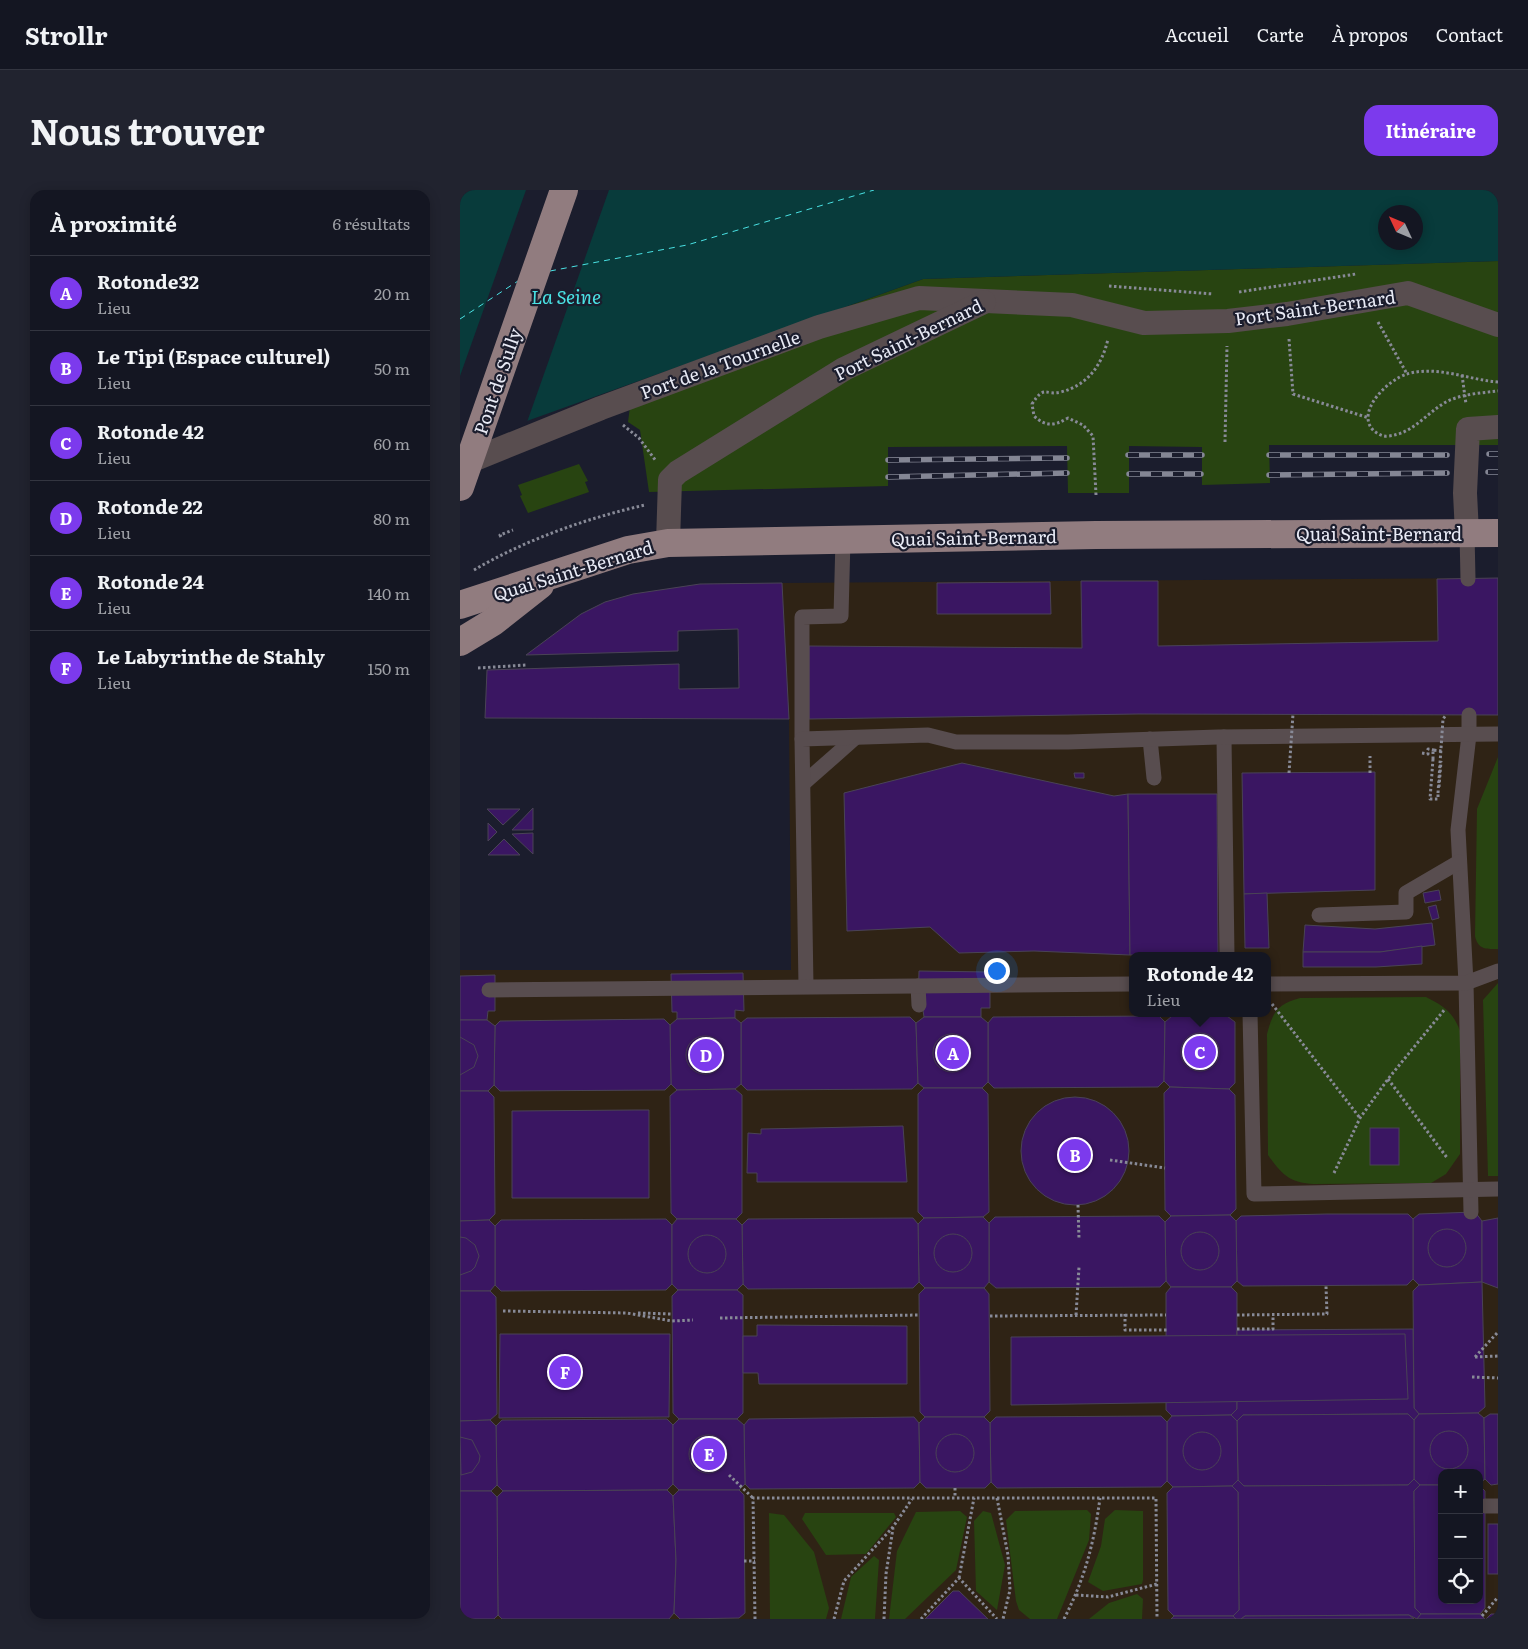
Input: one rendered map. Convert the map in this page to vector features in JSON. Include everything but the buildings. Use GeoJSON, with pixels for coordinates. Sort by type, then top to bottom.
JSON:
{"type":"FeatureCollection","features":[{"type":"Feature","properties":{"kind":"main road","name":"Pont de Sully"},"geometry":{"type":"LineString","coordinates":[[460,487],[564,190]]}},
{"type":"Feature","properties":{"kind":"main road","name":"Quai Saint-Bernard"},"geometry":{"type":"LineString","coordinates":[[460,605],[628,550],[668,543],[1115,535],[1498,533]]}},
{"type":"Feature","properties":{"kind":"main road"},"geometry":{"type":"LineString","coordinates":[[460,642],[493,622],[556,574]]}},
{"type":"Feature","properties":{"kind":"street","name":"Port Saint-Bernard"},"geometry":{"type":"LineString","coordinates":[[668,543],[670,480],[678,472],[844,368],[988,300],[1072,305],[1144,323],[1228,320],[1287,314],[1408,293],[1498,325]]}},
{"type":"Feature","properties":{"kind":"street","name":"Port de la Tournelle"},"geometry":{"type":"LineString","coordinates":[[460,464],[601,408],[819,327],[919,298],[988,300]]}},
{"type":"Feature","properties":{"kind":"street"},"geometry":{"type":"LineString","coordinates":[[1467,533],[1465,493],[1468,429],[1498,428]]}},
{"type":"Feature","properties":{"kind":"lane"},"geometry":{"type":"LineString","coordinates":[[1467,533],[1468,579]]}},
{"type":"Feature","properties":{"kind":"lane"},"geometry":{"type":"LineString","coordinates":[[806,986],[802,617],[841,616],[843,540]]}},
{"type":"Feature","properties":{"kind":"lane"},"geometry":{"type":"LineString","coordinates":[[1469,715],[1469,735],[1458,830],[1466,983],[1471,1212]]}},
{"type":"Feature","properties":{"kind":"lane"},"geometry":{"type":"LineString","coordinates":[[802,739],[928,735],[956,742],[1498,734]]}},
{"type":"Feature","properties":{"kind":"lane"},"geometry":{"type":"LineString","coordinates":[[1224,737],[1227,952]]}},
{"type":"Feature","properties":{"kind":"lane"},"geometry":{"type":"LineString","coordinates":[[804,783],[855,738]]}},
{"type":"Feature","properties":{"kind":"lane"},"geometry":{"type":"LineString","coordinates":[[1150,739],[1154,778]]}},
{"type":"Feature","properties":{"kind":"lane"},"geometry":{"type":"LineString","coordinates":[[1319,915],[1406,912],[1406,893],[1459,862]]}},
{"type":"Feature","properties":{"kind":"lane"},"geometry":{"type":"LineString","coordinates":[[1271,984],[1466,983],[1498,971]]}},
{"type":"Feature","properties":{"kind":"lane"},"geometry":{"type":"LineString","coordinates":[[490,990],[1129,984]]}},
{"type":"Feature","properties":{"kind":"lane"},"geometry":{"type":"LineString","coordinates":[[918,986],[919,1005]]}},
{"type":"Feature","properties":{"kind":"lane"},"geometry":{"type":"LineString","coordinates":[[1250,1017],[1254,1194],[1498,1190]]}},
{"type":"Feature","properties":{"kind":"path"},"geometry":{"type":"LineString","coordinates":[[1231,293],[1348,275]]}},
{"type":"Feature","properties":{"kind":"path"},"geometry":{"type":"LineString","coordinates":[[1106,286],[1221,295]]}},
{"type":"Feature","properties":{"kind":"path"},"geometry":{"type":"LineString","coordinates":[[1368,300],[1390,348],[1407,374]]}},
{"type":"Feature","properties":{"kind":"path"},"geometry":{"type":"LineString","coordinates":[[1096,495],[1093,436],[1083,425],[1068,418],[1054,425],[1043,424],[1034,416],[1032,404],[1038,395],[1045,391],[1062,392],[1087,380],[1104,356],[1114,316]]}},
{"type":"Feature","properties":{"kind":"path"},"geometry":{"type":"LineString","coordinates":[[1289,342],[1293,394],[1369,418]]}},
{"type":"Feature","properties":{"kind":"path"},"geometry":{"type":"LineString","coordinates":[[1225,442],[1226,355]]}},
{"type":"Feature","properties":{"kind":"path"},"geometry":{"type":"LineString","coordinates":[[1498,382],[1462,375],[1426,372],[1407,374],[1390,384],[1374,400],[1369,425],[1385,437],[1409,432],[1446,402],[1498,391]]}},
{"type":"Feature","properties":{"kind":"path"},"geometry":{"type":"LineString","coordinates":[[1462,375],[1466,398]]}},
{"type":"Feature","properties":{"kind":"path"},"geometry":{"type":"LineString","coordinates":[[625,426],[639,438],[658,464]]}},
{"type":"Feature","properties":{"kind":"path","name":"Quai Saint-Bernard"},"geometry":{"type":"LineString","coordinates":[[468,573],[497,557],[572,527],[668,498]]}},
{"type":"Feature","properties":{"kind":"path"},"geometry":{"type":"LineString","coordinates":[[501,537],[500,535],[514,530]]}},
{"type":"Feature","properties":{"kind":"path"},"geometry":{"type":"LineString","coordinates":[[478,668],[526,665]]}},
{"type":"Feature","properties":{"kind":"path"},"geometry":{"type":"LineString","coordinates":[[1289,773],[1293,714]]}},
{"type":"Feature","properties":{"kind":"path"},"geometry":{"type":"LineString","coordinates":[[1439,788],[1443,719],[1446,715]]}},
{"type":"Feature","properties":{"kind":"path"},"geometry":{"type":"LineString","coordinates":[[1422,753],[1428,754],[1428,749],[1442,750]]}},
{"type":"Feature","properties":{"kind":"path"},"geometry":{"type":"LineString","coordinates":[[1433,750],[1442,750],[1438,799],[1430,799],[1433,750]]}},
{"type":"Feature","properties":{"kind":"path"},"geometry":{"type":"LineString","coordinates":[[1370,755],[1370,773]]}},
{"type":"Feature","properties":{"kind":"path"},"geometry":{"type":"LineString","coordinates":[[1324,1192],[1360,1118],[1388,1079],[1466,983]]}},
{"type":"Feature","properties":{"kind":"path"},"geometry":{"type":"LineString","coordinates":[[1271,1001],[1360,1118]]}},
{"type":"Feature","properties":{"kind":"path"},"geometry":{"type":"LineString","coordinates":[[1388,1079],[1470,1189]]}},
{"type":"Feature","properties":{"kind":"path"},"geometry":{"type":"LineString","coordinates":[[1110,1160],[1165,1168]]}},
{"type":"Feature","properties":{"kind":"path"},"geometry":{"type":"LineString","coordinates":[[1078,1205],[1079,1239]]}},
{"type":"Feature","properties":{"kind":"path"},"geometry":{"type":"LineString","coordinates":[[1076,1315],[1079,1267]]}},
{"type":"Feature","properties":{"kind":"path"},"geometry":{"type":"LineString","coordinates":[[1237,1315],[1327,1314],[1326,1286]]}},
{"type":"Feature","properties":{"kind":"path"},"geometry":{"type":"LineString","coordinates":[[502,1311],[672,1314]]}},
{"type":"Feature","properties":{"kind":"path"},"geometry":{"type":"LineString","coordinates":[[627,1313],[672,1321],[693,1320]]}},
{"type":"Feature","properties":{"kind":"path"},"geometry":{"type":"LineString","coordinates":[[1125,1314],[1126,1330],[1167,1330]]}},
{"type":"Feature","properties":{"kind":"path"},"geometry":{"type":"LineString","coordinates":[[990,1316],[1166,1314]]}},
{"type":"Feature","properties":{"kind":"path"},"geometry":{"type":"LineString","coordinates":[[720,1318],[919,1315]]}},
{"type":"Feature","properties":{"kind":"path"},"geometry":{"type":"LineString","coordinates":[[1237,1329],[1273,1329],[1273,1315]]}},
{"type":"Feature","properties":{"kind":"path"},"geometry":{"type":"LineString","coordinates":[[1498,1332],[1475,1356],[1498,1356]]}},
{"type":"Feature","properties":{"kind":"path"},"geometry":{"type":"LineString","coordinates":[[1472,1377],[1498,1378]]}},
{"type":"Feature","properties":{"kind":"path"},"geometry":{"type":"LineString","coordinates":[[728,1475],[753,1498],[1156,1498],[1157,1619]]}},
{"type":"Feature","properties":{"kind":"path"},"geometry":{"type":"LineString","coordinates":[[955,1488],[955,1498]]}},
{"type":"Feature","properties":{"kind":"path"},"geometry":{"type":"LineString","coordinates":[[753,1498],[755,1619]]}},
{"type":"Feature","properties":{"kind":"path"},"geometry":{"type":"LineString","coordinates":[[834,1619],[844,1581],[893,1527],[912,1498]]}},
{"type":"Feature","properties":{"kind":"path"},"geometry":{"type":"LineString","coordinates":[[921,1619],[959,1578],[974,1498]]}},
{"type":"Feature","properties":{"kind":"path"},"geometry":{"type":"LineString","coordinates":[[998,1498],[1008,1555],[1010,1590],[1003,1619]]}},
{"type":"Feature","properties":{"kind":"path"},"geometry":{"type":"LineString","coordinates":[[1064,1619],[1076,1595],[1094,1543],[1100,1498]]}},
{"type":"Feature","properties":{"kind":"path"},"geometry":{"type":"LineString","coordinates":[[884,1619],[886,1574],[893,1527]]}},
{"type":"Feature","properties":{"kind":"path"},"geometry":{"type":"LineString","coordinates":[[744,1561],[755,1561]]}},
{"type":"Feature","properties":{"kind":"path"},"geometry":{"type":"LineString","coordinates":[[959,1578],[997,1619]]}},
{"type":"Feature","properties":{"kind":"path"},"geometry":{"type":"LineString","coordinates":[[1076,1595],[1108,1597],[1157,1584]]}},
{"type":"Feature","properties":{"kind":"path"},"geometry":{"type":"LineString","coordinates":[[1482,1616],[1498,1597]]}},
{"type":"Feature","properties":{"kind":"shaded area"},"geometry":{"type":"Polygon","coordinates":[[[1498,578],[1498,1619],[460,1619],[460,970],[791,970],[789,719],[782,583],[1498,578]]]}},
{"type":"Feature","properties":{"kind":"green space"},"geometry":{"type":"Polygon","coordinates":[[[1498,261],[1498,445],[1269,445],[1270,483],[1202,485],[1202,447],[1129,446],[1129,493],[1068,493],[1067,446],[888,447],[888,486],[649,492],[640,430],[628,422],[633,384],[923,279],[1498,261]]]}},
{"type":"Feature","properties":{"kind":"green space"},"geometry":{"type":"Polygon","coordinates":[[[579,464],[588,481],[585,482],[589,492],[528,513],[520,496],[522,495],[518,485],[579,464]]]}},
{"type":"Feature","properties":{"kind":"green space"},"geometry":{"type":"Polygon","coordinates":[[[1498,757],[1498,949],[1490,949],[1478,944],[1475,936],[1477,809],[1498,757]]]}},
{"type":"Feature","properties":{"kind":"green space"},"geometry":{"type":"Polygon","coordinates":[[[1498,983],[1498,1176],[1488,1176],[1483,1000],[1498,983]]]}},
{"type":"Feature","properties":{"kind":"green space"},"geometry":{"type":"Polygon","coordinates":[[[1426,997],[1438,1003],[1451,1014],[1460,1031],[1460,1154],[1446,1174],[1431,1183],[1314,1184],[1299,1182],[1287,1177],[1268,1155],[1267,1034],[1271,1020],[1277,1010],[1286,1003],[1300,998],[1426,997]]]}},
{"type":"Feature","properties":{"kind":"green space"},"geometry":{"type":"Polygon","coordinates":[[[1087,1510],[1091,1514],[1089,1540],[1057,1619],[1030,1619],[1019,1610],[1016,1601],[1006,1520],[1015,1511],[1087,1510]]]}},
{"type":"Feature","properties":{"kind":"green space"},"geometry":{"type":"Polygon","coordinates":[[[1115,1510],[1143,1511],[1143,1580],[1142,1584],[1103,1591],[1088,1582],[1101,1546],[1105,1519],[1115,1510]]]}},
{"type":"Feature","properties":{"kind":"green space"},"geometry":{"type":"Polygon","coordinates":[[[960,1511],[967,1517],[956,1570],[905,1619],[889,1619],[897,1551],[916,1512],[960,1511]]]}},
{"type":"Feature","properties":{"kind":"green space"},"geometry":{"type":"Polygon","coordinates":[[[983,1511],[991,1513],[1005,1565],[997,1610],[976,1591],[974,1521],[983,1511]]]}},
{"type":"Feature","properties":{"kind":"green space"},"geometry":{"type":"Polygon","coordinates":[[[769,1513],[784,1515],[814,1552],[829,1608],[826,1619],[770,1619],[769,1513]]]}},
{"type":"Feature","properties":{"kind":"green space"},"geometry":{"type":"Polygon","coordinates":[[[805,1513],[894,1513],[896,1517],[866,1554],[826,1555],[802,1519],[805,1513]]]}},
{"type":"Feature","properties":{"kind":"green space"},"geometry":{"type":"Polygon","coordinates":[[[874,1556],[879,1560],[875,1619],[841,1619],[851,1577],[874,1556]]]}},
{"type":"Feature","properties":{"kind":"green space"},"geometry":{"type":"Polygon","coordinates":[[[1137,1594],[1143,1599],[1142,1619],[1089,1619],[1109,1603],[1137,1594]]]}},
{"type":"Feature","properties":{"kind":"water","name":"La Seine"},"geometry":{"type":"Polygon","coordinates":[[[460,190],[1498,190],[1498,261],[923,279],[460,445],[460,190]]]}},
{"type":"Feature","properties":{"kind":"pier"},"geometry":{"type":"Polygon","coordinates":[[[526,190],[609,190],[526,425],[460,448],[460,376],[526,190]]]}},
{"type":"Feature","properties":{"kind":"ferry route"},"geometry":{"type":"LineString","coordinates":[[550,271],[687,245],[874,190]]}},
{"type":"Feature","properties":{"kind":"ferry route"},"geometry":{"type":"LineString","coordinates":[[460,319],[518,281]]}},
{"type":"Feature","properties":{"kind":"railway"},"geometry":{"type":"LineString","coordinates":[[1489,454],[1498,454]]}},
{"type":"Feature","properties":{"kind":"railway"},"geometry":{"type":"LineString","coordinates":[[1128,455],[1202,455]]}},
{"type":"Feature","properties":{"kind":"railway"},"geometry":{"type":"LineString","coordinates":[[1269,455],[1447,455]]}},
{"type":"Feature","properties":{"kind":"railway"},"geometry":{"type":"LineString","coordinates":[[888,460],[1067,458]]}},
{"type":"Feature","properties":{"kind":"railway"},"geometry":{"type":"LineString","coordinates":[[1488,472],[1498,472]]}},
{"type":"Feature","properties":{"kind":"railway"},"geometry":{"type":"LineString","coordinates":[[888,477],[1067,473]]}},
{"type":"Feature","properties":{"kind":"railway"},"geometry":{"type":"LineString","coordinates":[[1269,475],[1447,473]]}},
{"type":"Feature","properties":{"kind":"railway"},"geometry":{"type":"LineString","coordinates":[[1129,474],[1201,474]]}},
{"type":"Feature","properties":{"kind":"place","name":"Rotonde 42"},"geometry":{"type":"Point","coordinates":[1200,1052]}},
{"type":"Feature","properties":{"kind":"place","name":"Rotonde32"},"geometry":{"type":"Point","coordinates":[953,1053]}},
{"type":"Feature","properties":{"kind":"place","name":"Rotonde 22"},"geometry":{"type":"Point","coordinates":[706,1055]}},
{"type":"Feature","properties":{"kind":"place","name":"Le Tipi (Espace culturel)"},"geometry":{"type":"Point","coordinates":[1075,1155]}},
{"type":"Feature","properties":{"kind":"place","name":"Le Labyrinthe de Stahly"},"geometry":{"type":"Point","coordinates":[565,1372]}},
{"type":"Feature","properties":{"kind":"place","name":"Rotonde 24"},"geometry":{"type":"Point","coordinates":[709,1454]}}]}
